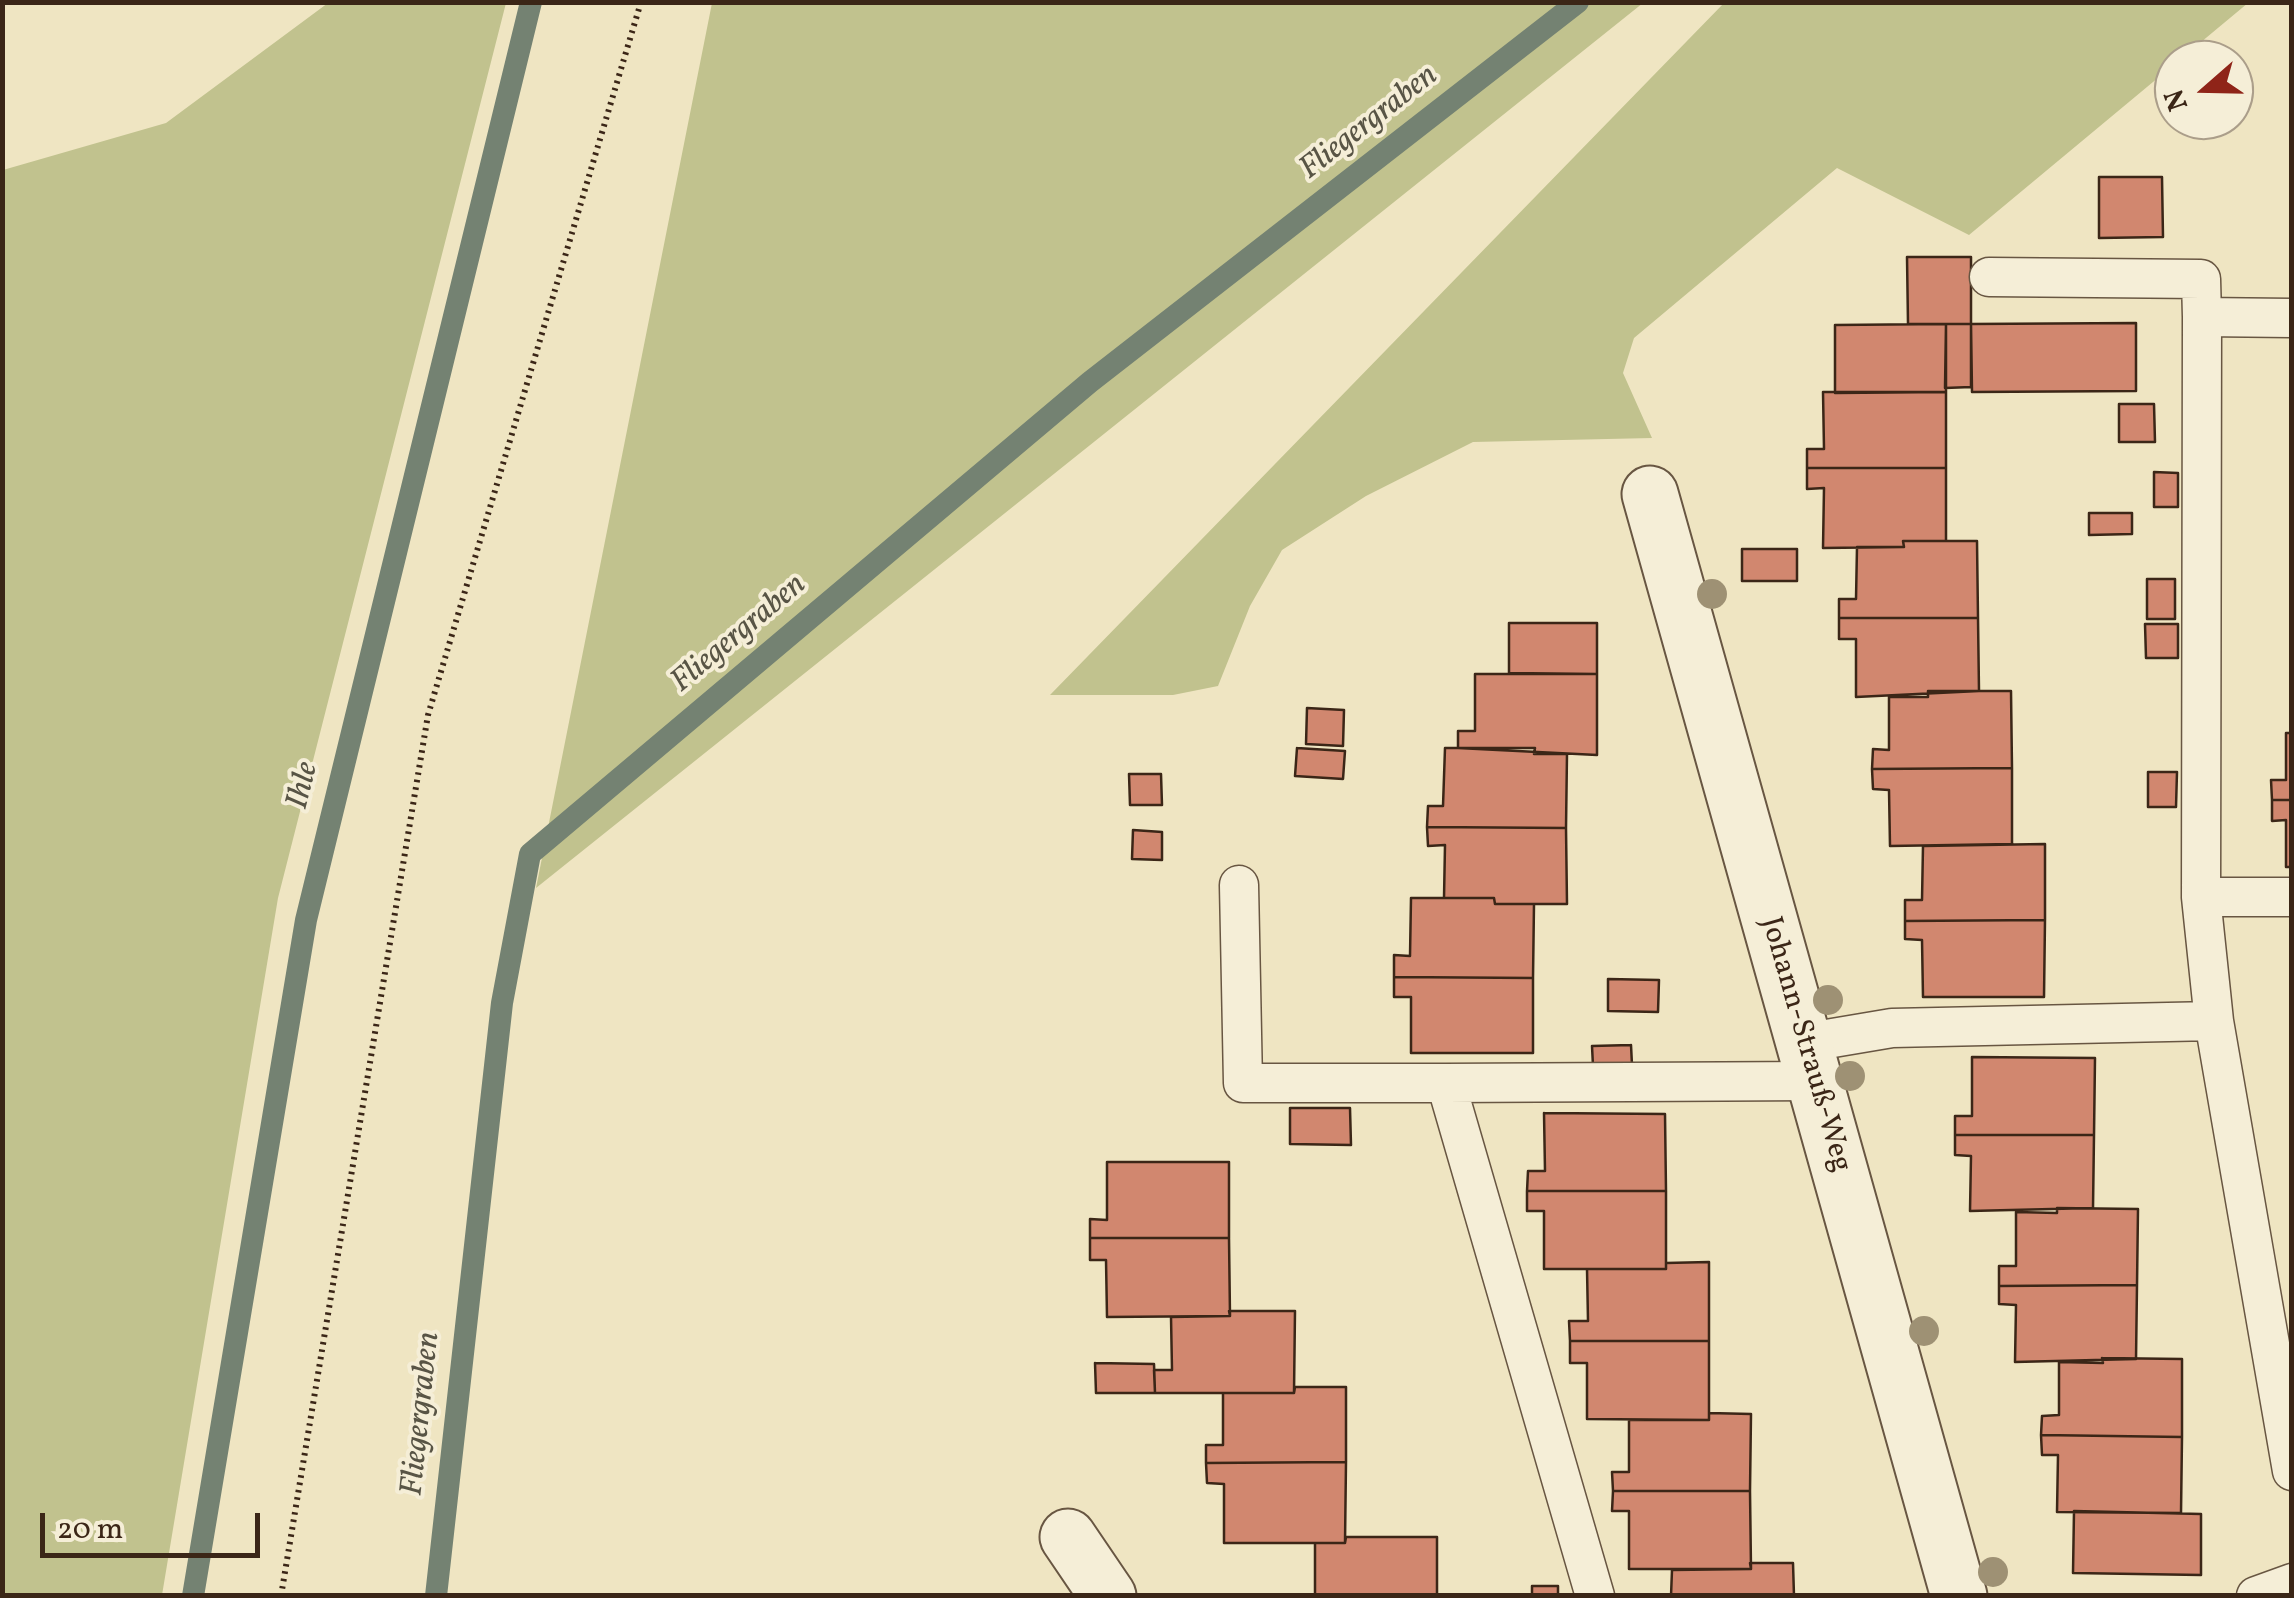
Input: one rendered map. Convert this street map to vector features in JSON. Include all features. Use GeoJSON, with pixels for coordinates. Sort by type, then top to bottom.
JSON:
{"type":"FeatureCollection","features":[{"type":"Feature","properties":{"kind":"street","name":"Johann-Strauß-Weg"},"geometry":{"type":"LineString","coordinates":[[1650,494],[1958,1596]]}},
{"type":"Feature","properties":{"kind":"street"},"geometry":{"type":"LineString","coordinates":[[1068,1537],[1108,1596]]}},
{"type":"Feature","properties":{"kind":"lane"},"geometry":{"type":"LineString","coordinates":[[1988,276],[2201,278],[2201,897],[2214,1022],[2292,1471]]}},
{"type":"Feature","properties":{"kind":"lane"},"geometry":{"type":"LineString","coordinates":[[2202,317],[2292,318]]}},
{"type":"Feature","properties":{"kind":"lane"},"geometry":{"type":"LineString","coordinates":[[1239,885],[1243,1083],[1446,1083],[1809,1062],[1892,1028],[2214,1022]]}},
{"type":"Feature","properties":{"kind":"lane"},"geometry":{"type":"LineString","coordinates":[[2201,897],[2292,897]]}},
{"type":"Feature","properties":{"kind":"lane"},"geometry":{"type":"LineString","coordinates":[[1446,1083],[1595,1596]]}},
{"type":"Feature","properties":{"kind":"lane"},"geometry":{"type":"LineString","coordinates":[[2256,1596],[2292,1583]]}},
{"type":"Feature","properties":{"kind":"path"},"geometry":{"type":"LineString","coordinates":[[281,1596],[428,716],[641,2]]}},
{"type":"Feature","properties":{"kind":"green space"},"geometry":{"type":"Polygon","coordinates":[[[712,2],[1643,3],[536,888],[712,2]]]}},
{"type":"Feature","properties":{"kind":"green space"},"geometry":{"type":"Polygon","coordinates":[[[328,3],[506,3],[278,898],[162,1595],[3,1595],[3,170],[166,123],[328,3]]]}},
{"type":"Feature","properties":{"kind":"green space"},"geometry":{"type":"Polygon","coordinates":[[[1724,3],[2248,3],[2204,40],[2154,40],[2154,81],[1969,235],[1837,168],[1634,338],[1623,373],[1652,438],[1473,442],[1366,496],[1282,550],[1250,606],[1218,686],[1173,695],[1050,695],[1724,3]]]}},
{"type":"Feature","properties":{"kind":"building"},"geometry":{"type":"Polygon","coordinates":[[[2099,177],[2162,177],[2163,237],[2099,238],[2099,177]]]}},
{"type":"Feature","properties":{"kind":"building"},"geometry":{"type":"Polygon","coordinates":[[[1907,257],[1971,257],[1971,324],[1908,324],[1907,257]]]}},
{"type":"Feature","properties":{"kind":"building"},"geometry":{"type":"Polygon","coordinates":[[[2136,323],[2136,391],[1972,392],[1971,324],[2136,323]]]}},
{"type":"Feature","properties":{"kind":"building"},"geometry":{"type":"Polygon","coordinates":[[[1946,324],[1971,324],[1971,387],[1945,388],[1946,324]]]}},
{"type":"Feature","properties":{"kind":"building"},"geometry":{"type":"Polygon","coordinates":[[[1946,324],[1946,392],[1835,393],[1835,325],[1946,324]]]}},
{"type":"Feature","properties":{"kind":"building"},"geometry":{"type":"Polygon","coordinates":[[[1823,392],[1946,392],[1946,468],[1807,468],[1807,449],[1824,449],[1823,392]]]}},
{"type":"Feature","properties":{"kind":"building"},"geometry":{"type":"Polygon","coordinates":[[[2119,404],[2154,404],[2155,442],[2119,442],[2119,404]]]}},
{"type":"Feature","properties":{"kind":"building"},"geometry":{"type":"Polygon","coordinates":[[[1807,468],[1946,468],[1946,541],[1903,541],[1904,547],[1823,548],[1824,488],[1807,489],[1807,468]]]}},
{"type":"Feature","properties":{"kind":"building"},"geometry":{"type":"Polygon","coordinates":[[[2154,472],[2178,473],[2178,507],[2154,507],[2154,472]]]}},
{"type":"Feature","properties":{"kind":"building"},"geometry":{"type":"Polygon","coordinates":[[[2089,513],[2132,513],[2132,534],[2089,535],[2089,513]]]}},
{"type":"Feature","properties":{"kind":"building"},"geometry":{"type":"Polygon","coordinates":[[[1903,541],[1977,541],[1978,618],[1839,618],[1839,599],[1856,599],[1857,547],[1904,547],[1903,541]]]}},
{"type":"Feature","properties":{"kind":"building"},"geometry":{"type":"Polygon","coordinates":[[[1742,549],[1797,549],[1797,581],[1742,581],[1742,549]]]}},
{"type":"Feature","properties":{"kind":"building"},"geometry":{"type":"Polygon","coordinates":[[[2147,579],[2175,579],[2175,619],[2147,619],[2147,579]]]}},
{"type":"Feature","properties":{"kind":"building"},"geometry":{"type":"Polygon","coordinates":[[[1839,618],[1978,618],[1979,691],[1856,697],[1856,639],[1839,639],[1839,618]]]}},
{"type":"Feature","properties":{"kind":"building"},"geometry":{"type":"Polygon","coordinates":[[[1509,623],[1597,623],[1597,674],[1509,673],[1509,623]]]}},
{"type":"Feature","properties":{"kind":"building"},"geometry":{"type":"Polygon","coordinates":[[[2145,624],[2178,624],[2178,658],[2146,658],[2145,624]]]}},
{"type":"Feature","properties":{"kind":"building"},"geometry":{"type":"Polygon","coordinates":[[[1475,674],[1597,674],[1597,755],[1458,748],[1458,731],[1475,731],[1475,674]]]}},
{"type":"Feature","properties":{"kind":"building"},"geometry":{"type":"Polygon","coordinates":[[[1928,691],[2011,691],[2012,768],[1872,769],[1873,749],[1889,750],[1889,697],[1928,697],[1928,691]]]}},
{"type":"Feature","properties":{"kind":"building"},"geometry":{"type":"Polygon","coordinates":[[[1307,708],[1344,710],[1343,746],[1306,744],[1307,708]]]}},
{"type":"Feature","properties":{"kind":"building"},"geometry":{"type":"Polygon","coordinates":[[[2286,733],[2292,733],[2292,800],[2272,800],[2271,780],[2286,780],[2286,733]]]}},
{"type":"Feature","properties":{"kind":"building"},"geometry":{"type":"Polygon","coordinates":[[[1297,748],[1345,751],[1343,779],[1295,776],[1297,748]]]}},
{"type":"Feature","properties":{"kind":"building"},"geometry":{"type":"Polygon","coordinates":[[[1445,748],[1535,748],[1534,754],[1567,754],[1566,828],[1427,827],[1428,806],[1443,806],[1445,748]]]}},
{"type":"Feature","properties":{"kind":"building"},"geometry":{"type":"Polygon","coordinates":[[[2012,768],[2012,844],[1890,846],[1889,790],[1873,789],[1872,769],[2012,768]]]}},
{"type":"Feature","properties":{"kind":"building"},"geometry":{"type":"Polygon","coordinates":[[[2148,772],[2177,772],[2176,807],[2148,807],[2148,772]]]}},
{"type":"Feature","properties":{"kind":"building"},"geometry":{"type":"Polygon","coordinates":[[[1129,774],[1161,774],[1162,805],[1130,805],[1129,774]]]}},
{"type":"Feature","properties":{"kind":"building"},"geometry":{"type":"Polygon","coordinates":[[[2272,800],[2292,800],[2292,867],[2286,867],[2286,820],[2272,821],[2272,800]]]}},
{"type":"Feature","properties":{"kind":"building"},"geometry":{"type":"Polygon","coordinates":[[[1427,827],[1566,828],[1567,904],[1495,904],[1494,898],[1444,898],[1445,845],[1428,846],[1427,827]]]}},
{"type":"Feature","properties":{"kind":"building"},"geometry":{"type":"Polygon","coordinates":[[[1133,830],[1162,832],[1162,860],[1132,859],[1133,830]]]}},
{"type":"Feature","properties":{"kind":"building"},"geometry":{"type":"Polygon","coordinates":[[[2045,844],[2045,920],[1905,921],[1905,900],[1922,900],[1923,846],[2045,844]]]}},
{"type":"Feature","properties":{"kind":"building"},"geometry":{"type":"Polygon","coordinates":[[[1411,898],[1494,898],[1495,904],[1534,904],[1533,978],[1394,977],[1394,955],[1410,956],[1411,898]]]}},
{"type":"Feature","properties":{"kind":"building"},"geometry":{"type":"Polygon","coordinates":[[[2045,920],[2044,997],[1923,997],[1922,940],[1905,939],[1905,921],[2045,920]]]}},
{"type":"Feature","properties":{"kind":"building"},"geometry":{"type":"Polygon","coordinates":[[[1394,977],[1533,978],[1533,1053],[1411,1053],[1411,997],[1394,997],[1394,977]]]}},
{"type":"Feature","properties":{"kind":"building"},"geometry":{"type":"Polygon","coordinates":[[[1608,979],[1659,980],[1658,1012],[1608,1011],[1608,979]]]}},
{"type":"Feature","properties":{"kind":"building"},"geometry":{"type":"Polygon","coordinates":[[[1631,1045],[1632,1065],[1593,1066],[1592,1046],[1631,1045]]]}},
{"type":"Feature","properties":{"kind":"building"},"geometry":{"type":"Polygon","coordinates":[[[1972,1057],[2095,1058],[2094,1135],[1955,1135],[1955,1116],[1972,1116],[1972,1057]]]}},
{"type":"Feature","properties":{"kind":"building"},"geometry":{"type":"Polygon","coordinates":[[[1290,1108],[1350,1108],[1351,1145],[1290,1144],[1290,1108]]]}},
{"type":"Feature","properties":{"kind":"building"},"geometry":{"type":"Polygon","coordinates":[[[1544,1113],[1665,1114],[1666,1191],[1527,1191],[1528,1171],[1545,1171],[1544,1113]]]}},
{"type":"Feature","properties":{"kind":"building"},"geometry":{"type":"Polygon","coordinates":[[[1955,1135],[2094,1135],[2093,1208],[1970,1211],[1971,1156],[1955,1155],[1955,1135]]]}},
{"type":"Feature","properties":{"kind":"building"},"geometry":{"type":"Polygon","coordinates":[[[1107,1162],[1229,1162],[1229,1238],[1090,1238],[1090,1219],[1107,1220],[1107,1162]]]}},
{"type":"Feature","properties":{"kind":"building"},"geometry":{"type":"Polygon","coordinates":[[[1527,1191],[1666,1191],[1666,1269],[1544,1269],[1544,1211],[1527,1211],[1527,1191]]]}},
{"type":"Feature","properties":{"kind":"building"},"geometry":{"type":"Polygon","coordinates":[[[2057,1208],[2138,1209],[2137,1285],[1999,1286],[1999,1266],[2016,1266],[2016,1212],[2057,1213],[2057,1208]]]}},
{"type":"Feature","properties":{"kind":"building"},"geometry":{"type":"Polygon","coordinates":[[[1090,1238],[1229,1238],[1230,1316],[1107,1317],[1106,1260],[1090,1260],[1090,1238]]]}},
{"type":"Feature","properties":{"kind":"building"},"geometry":{"type":"Polygon","coordinates":[[[1709,1262],[1709,1341],[1570,1341],[1569,1321],[1588,1321],[1587,1269],[1666,1269],[1666,1263],[1709,1262]]]}},
{"type":"Feature","properties":{"kind":"building"},"geometry":{"type":"Polygon","coordinates":[[[2137,1285],[2136,1359],[2015,1362],[2016,1305],[1999,1304],[1999,1286],[2137,1285]]]}},
{"type":"Feature","properties":{"kind":"building"},"geometry":{"type":"Polygon","coordinates":[[[1229,1311],[1295,1311],[1294,1393],[1155,1393],[1154,1370],[1172,1370],[1171,1317],[1230,1316],[1229,1311]]]}},
{"type":"Feature","properties":{"kind":"building"},"geometry":{"type":"Polygon","coordinates":[[[1570,1341],[1709,1341],[1709,1420],[1587,1419],[1587,1363],[1570,1363],[1570,1341]]]}},
{"type":"Feature","properties":{"kind":"building"},"geometry":{"type":"Polygon","coordinates":[[[2102,1358],[2182,1359],[2182,1437],[2041,1435],[2042,1416],[2059,1415],[2059,1362],[2103,1363],[2102,1358]]]}},
{"type":"Feature","properties":{"kind":"building"},"geometry":{"type":"Polygon","coordinates":[[[1095,1363],[1154,1364],[1155,1393],[1096,1393],[1095,1363]]]}},
{"type":"Feature","properties":{"kind":"building"},"geometry":{"type":"Polygon","coordinates":[[[1295,1387],[1346,1387],[1346,1462],[1206,1463],[1206,1445],[1223,1445],[1223,1393],[1294,1393],[1295,1387]]]}},
{"type":"Feature","properties":{"kind":"building"},"geometry":{"type":"Polygon","coordinates":[[[1709,1413],[1751,1414],[1750,1491],[1613,1491],[1612,1472],[1629,1472],[1629,1420],[1709,1420],[1709,1413]]]}},
{"type":"Feature","properties":{"kind":"building"},"geometry":{"type":"Polygon","coordinates":[[[2041,1435],[2182,1437],[2181,1513],[2057,1512],[2058,1455],[2042,1455],[2041,1435]]]}},
{"type":"Feature","properties":{"kind":"building"},"geometry":{"type":"Polygon","coordinates":[[[1346,1462],[1345,1543],[1224,1543],[1224,1484],[1207,1483],[1206,1463],[1346,1462]]]}},
{"type":"Feature","properties":{"kind":"building"},"geometry":{"type":"Polygon","coordinates":[[[1613,1491],[1750,1491],[1751,1569],[1629,1569],[1629,1511],[1612,1511],[1613,1491]]]}},
{"type":"Feature","properties":{"kind":"building"},"geometry":{"type":"Polygon","coordinates":[[[2074,1511],[2201,1514],[2201,1575],[2073,1573],[2074,1511]]]}},
{"type":"Feature","properties":{"kind":"building"},"geometry":{"type":"Polygon","coordinates":[[[1346,1537],[1437,1537],[1437,1596],[1315,1596],[1315,1543],[1345,1543],[1346,1537]]]}},
{"type":"Feature","properties":{"kind":"building"},"geometry":{"type":"Polygon","coordinates":[[[1750,1563],[1793,1563],[1794,1596],[1671,1596],[1672,1570],[1751,1569],[1750,1563]]]}},
{"type":"Feature","properties":{"kind":"building"},"geometry":{"type":"Polygon","coordinates":[[[1532,1586],[1558,1586],[1558,1596],[1532,1596],[1532,1586]]]}},
{"type":"Feature","properties":{"kind":"waterway","name":"Ihle"},"geometry":{"type":"LineString","coordinates":[[193,1596],[306,920],[531,2]]}},
{"type":"Feature","properties":{"kind":"waterway","name":"Fliegergraben"},"geometry":{"type":"LineString","coordinates":[[436,1596],[502,1003],[530,854],[1090,382],[1578,2]]}}]}
